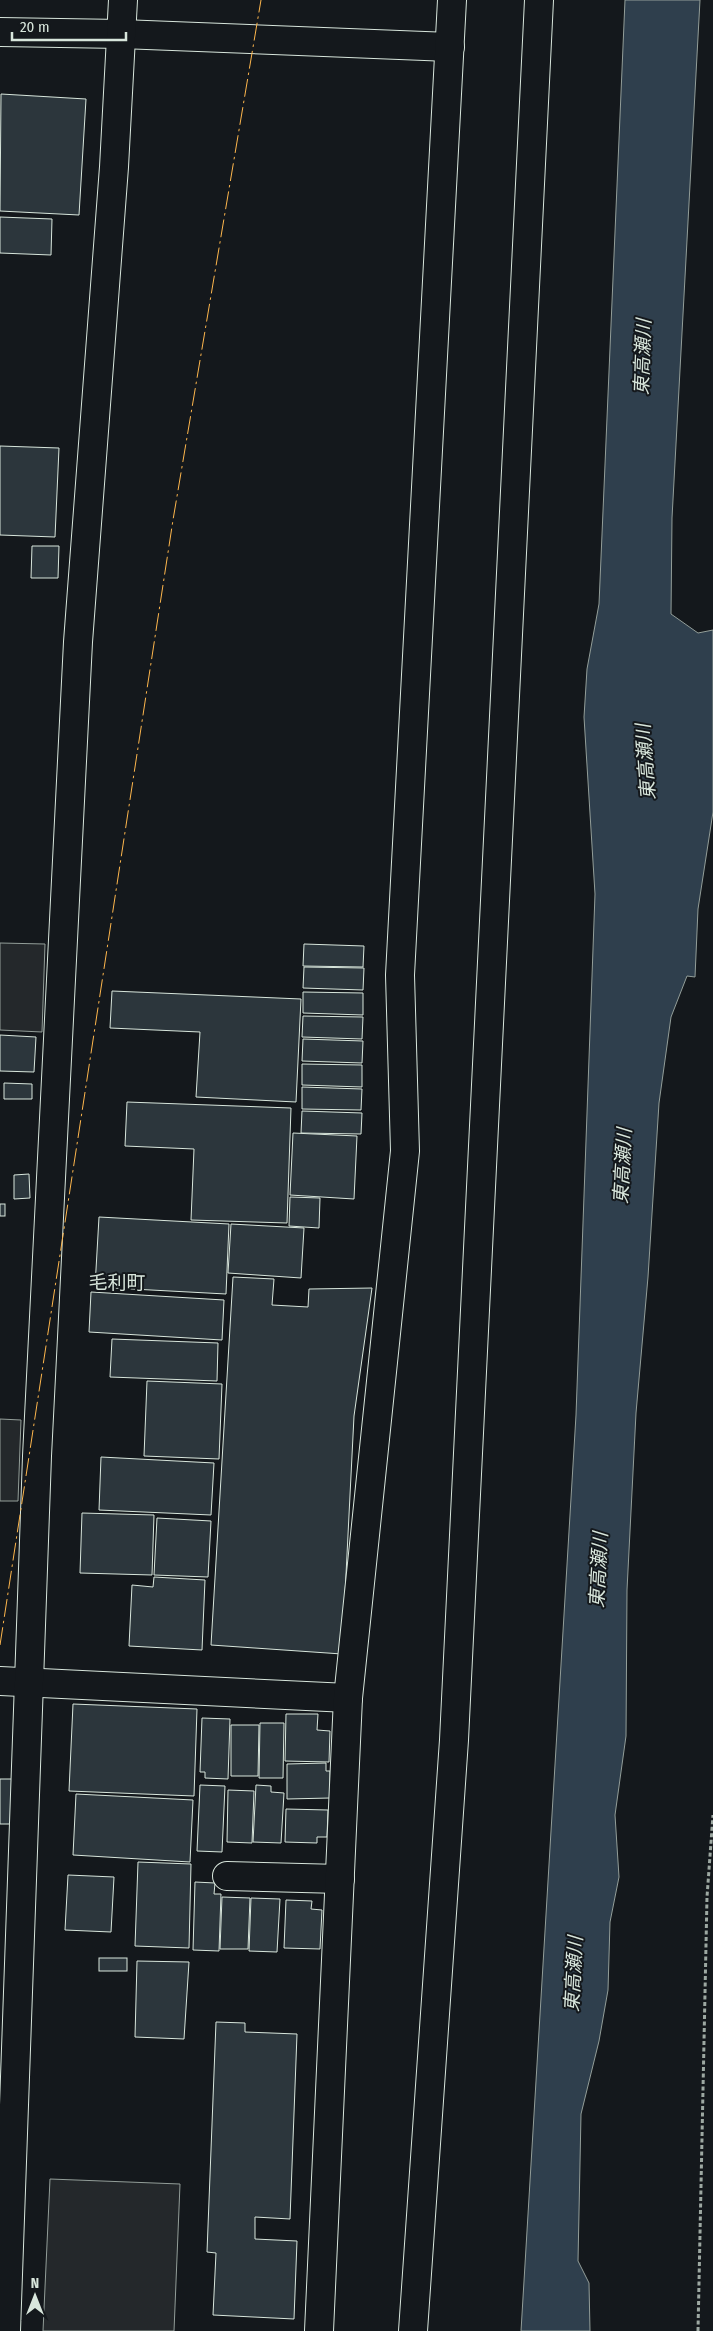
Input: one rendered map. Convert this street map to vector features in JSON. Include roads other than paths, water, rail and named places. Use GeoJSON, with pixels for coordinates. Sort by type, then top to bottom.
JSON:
{"type":"FeatureCollection","features":[{"type":"Feature","properties":{"kind":"street"},"geometry":{"type":"LineString","coordinates":[[6,2331],[10,1940],[29,1683],[37,1456],[78,642],[114,167],[123,0]]}},
{"type":"Feature","properties":{"kind":"street"},"geometry":{"type":"LineString","coordinates":[[319,2331],[348,1698],[405,1150],[400,975],[452,0]]}},
{"type":"Feature","properties":{"kind":"street"},"geometry":{"type":"LineString","coordinates":[[413,2331],[454,1740],[539,0]]}},
{"type":"Feature","properties":{"kind":"street"},"geometry":{"type":"LineString","coordinates":[[0,32],[121,34],[450,47]]}},
{"type":"Feature","properties":{"kind":"street"},"geometry":{"type":"LineString","coordinates":[[0,1681],[348,1698]]}},
{"type":"Feature","properties":{"kind":"street"},"geometry":{"type":"LineString","coordinates":[[227,1876],[340,1879]]}},
{"type":"Feature","properties":{"kind":"water","name":"東高瀬川"},"geometry":{"type":"Polygon","coordinates":[[[625,0],[700,0],[672,518],[671,614],[698,633],[713,630],[713,812],[698,909],[695,977],[687,976],[671,1017],[659,1103],[648,1277],[636,1413],[627,1590],[626,1736],[615,1815],[619,1877],[610,1922],[608,1990],[599,2041],[581,2114],[578,2261],[589,2283],[590,2331],[521,2331],[576,1415],[595,894],[584,717],[587,669],[599,604],[625,0]]]}},
{"type":"Feature","properties":{"kind":"district","name":"毛利町"},"geometry":{"type":"Point","coordinates":[117,1282]}}]}
